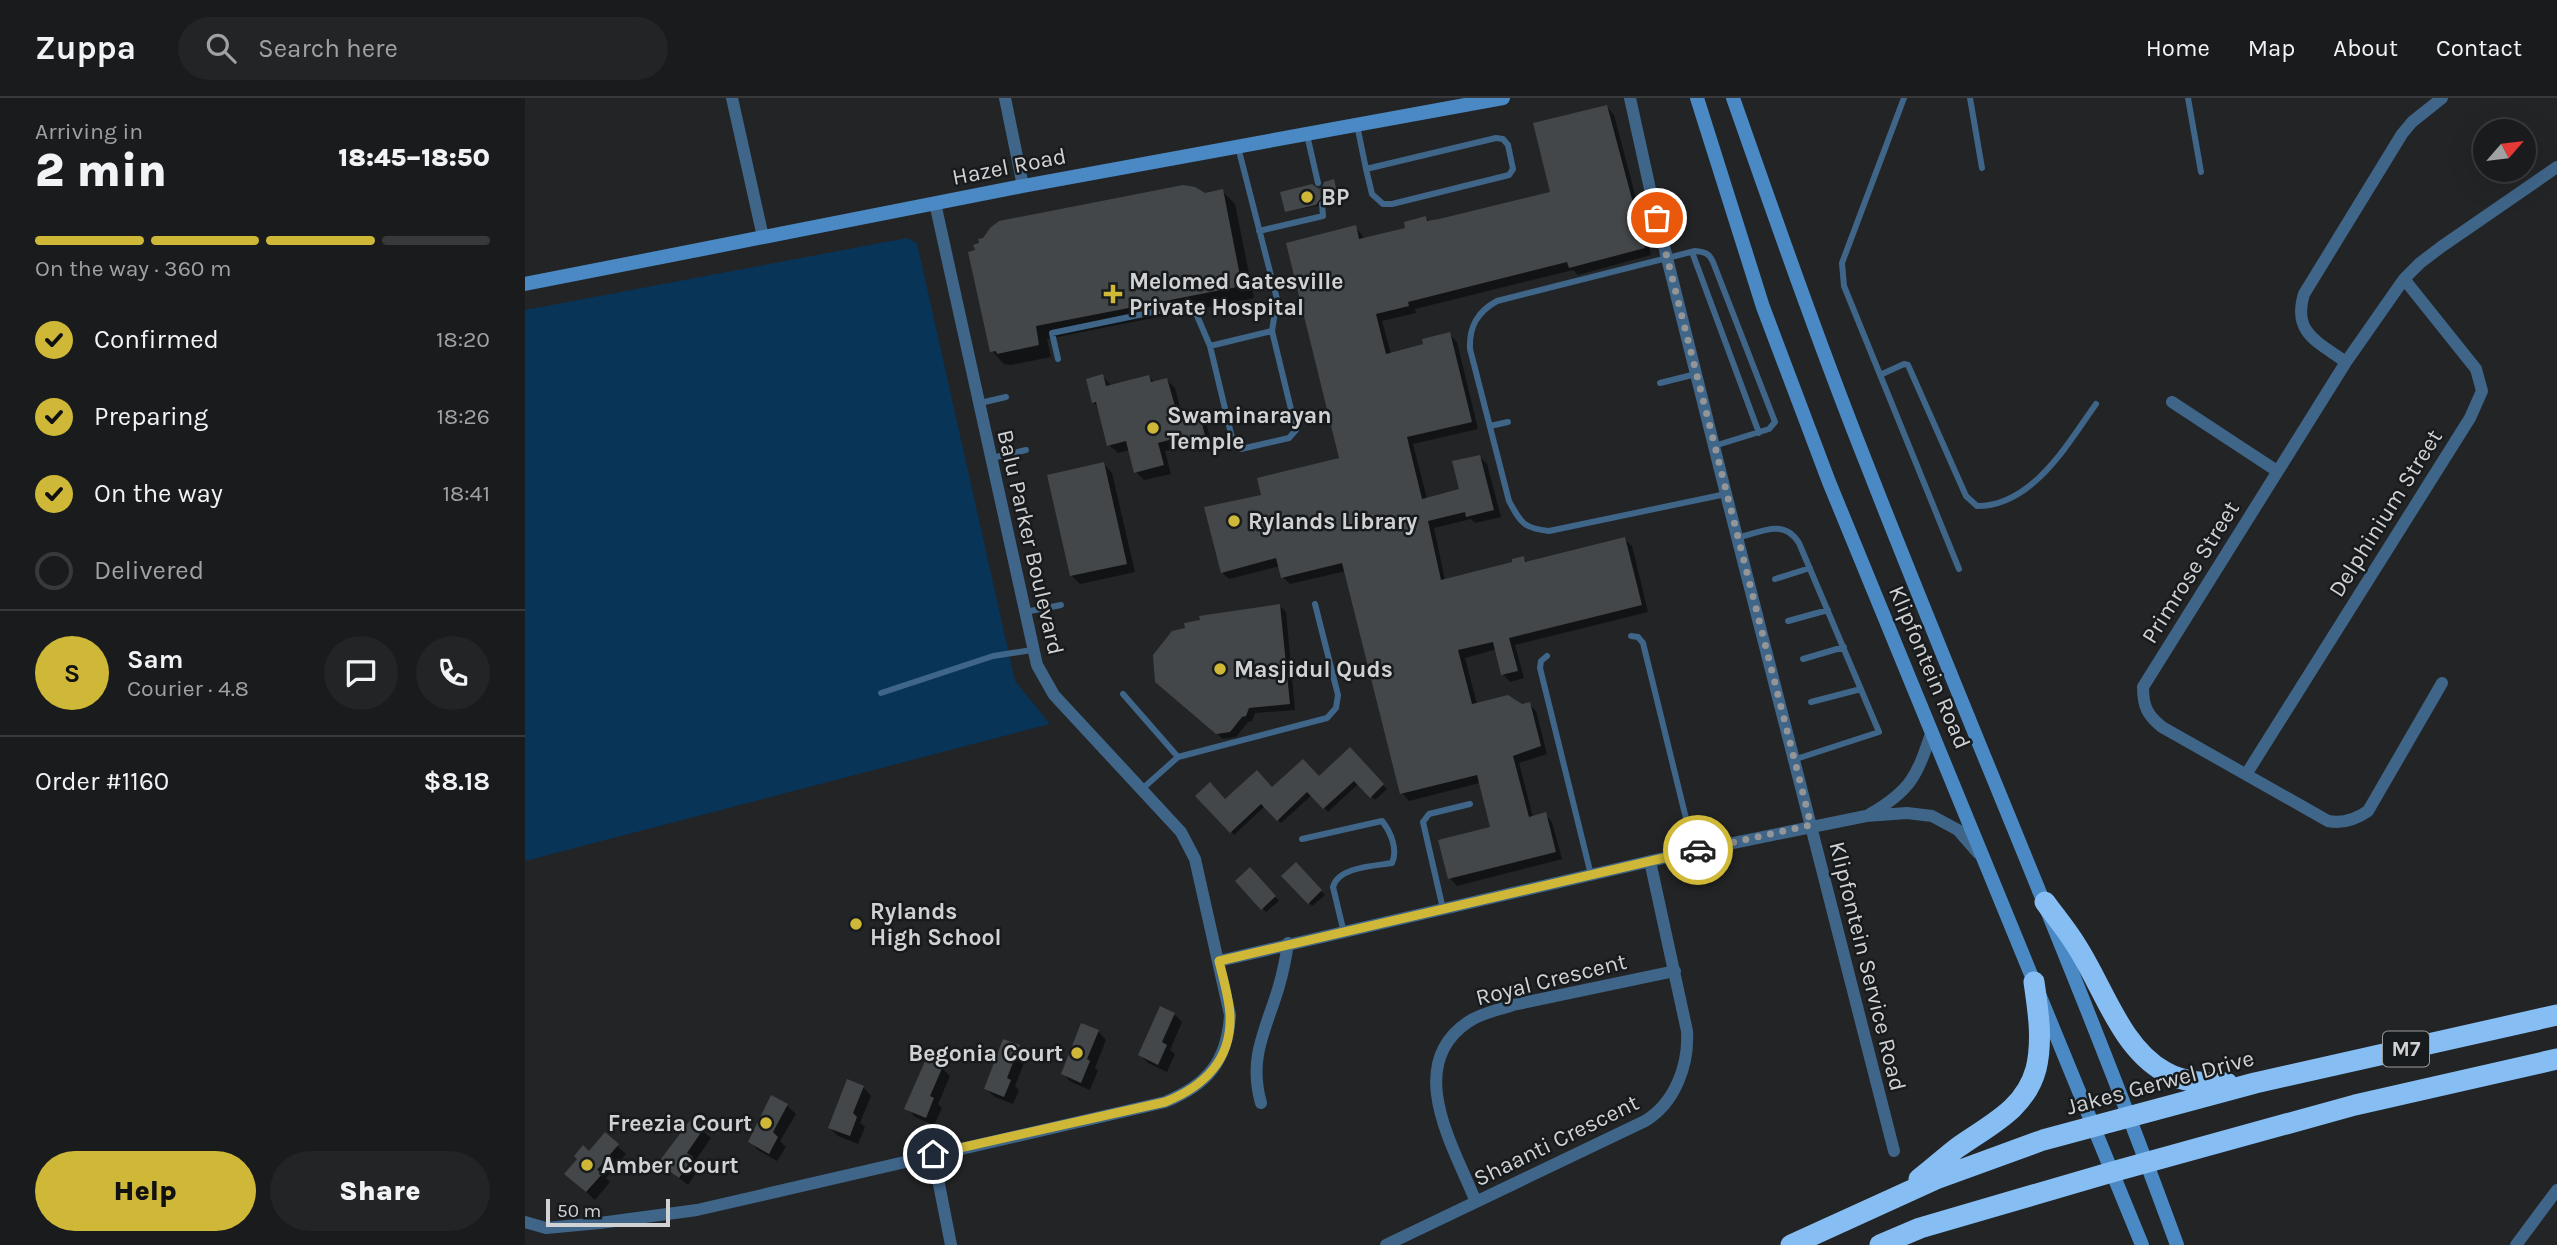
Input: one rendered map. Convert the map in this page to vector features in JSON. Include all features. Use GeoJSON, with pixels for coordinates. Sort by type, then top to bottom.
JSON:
{"type":"FeatureCollection","features":[{"type":"Feature","properties":{"kind":"highway"},"geometry":{"type":"LineString","coordinates":[[2045,902],[2076,945],[2133,1042],[2159,1068],[2200,1083],[2255,1083]]}},
{"type":"Feature","properties":{"kind":"highway"},"geometry":{"type":"LineString","coordinates":[[1902,1194],[1956,1149],[2001,1119],[2023,1096],[2036,1069],[2038,1054],[2039,1015],[2034,982]]}},
{"type":"Feature","properties":{"kind":"highway","name":"Jakes Gerwel Drive"},"geometry":{"type":"LineString","coordinates":[[1791,1245],[1902,1194],[1999,1154],[2255,1083],[2557,1015]]}},
{"type":"Feature","properties":{"kind":"highway","name":"M7"},"geometry":{"type":"LineString","coordinates":[[1880,1245],[1932,1224],[2112,1171],[2355,1105],[2557,1059]]}},
{"type":"Feature","properties":{"kind":"main road","name":"Hazel Road"},"geometry":{"type":"LineString","coordinates":[[525,284],[1023,186],[1503,98]]}},
{"type":"Feature","properties":{"kind":"main road","name":"Klipfontein Road"},"geometry":{"type":"LineString","coordinates":[[1697,98],[1763,307],[1829,482],[2141,1245]]}},
{"type":"Feature","properties":{"kind":"main road","name":"Klipfontein Road"},"geometry":{"type":"LineString","coordinates":[[1733,98],[1803,299],[1869,471],[2045,902],[2178,1245]]}},
{"type":"Feature","properties":{"kind":"street"},"geometry":{"type":"LineString","coordinates":[[732,98],[763,237]]}},
{"type":"Feature","properties":{"kind":"street"},"geometry":{"type":"LineString","coordinates":[[1005,98],[1023,186]]}},
{"type":"Feature","properties":{"kind":"street","name":"Klipfontein Service Road"},"geometry":{"type":"LineString","coordinates":[[1630,98],[1737,538],[1894,1151]]}},
{"type":"Feature","properties":{"kind":"street"},"geometry":{"type":"LineString","coordinates":[[2346,362],[2304,330],[2299,318],[2304,295],[2402,134],[2412,122],[2442,98]]}},
{"type":"Feature","properties":{"kind":"street","name":"Primrose Street"},"geometry":{"type":"LineString","coordinates":[[2442,683],[2368,811],[2359,817],[2338,823],[2328,821],[2162,727],[2145,711],[2143,703],[2143,687],[2346,362],[2404,279],[2430,255],[2557,167]]}},
{"type":"Feature","properties":{"kind":"street","name":"Balu Parker Boulevard"},"geometry":{"type":"LineString","coordinates":[[525,1222],[546,1228],[697,1210],[1165,1102],[1186,1094],[1202,1083],[1226,1044],[1230,1015],[1195,859],[1181,832],[1054,695],[1044,681],[1032,650],[935,203]]}},
{"type":"Feature","properties":{"kind":"street","name":"Delphinium Street"},"geometry":{"type":"LineString","coordinates":[[2247,773],[2470,418],[2482,391],[2481,378],[2476,369],[2404,279]]}},
{"type":"Feature","properties":{"kind":"street"},"geometry":{"type":"LineString","coordinates":[[2172,402],[2277,471]]}},
{"type":"Feature","properties":{"kind":"street"},"geometry":{"type":"LineString","coordinates":[[1866,816],[1895,798],[1912,781],[1933,731]]}},
{"type":"Feature","properties":{"kind":"street"},"geometry":{"type":"LineString","coordinates":[[1219,961],[1694,851],[1811,825],[1866,816],[1907,813],[1932,816],[1958,830],[1988,867]]}},
{"type":"Feature","properties":{"kind":"street","name":"Shaanti Crescent"},"geometry":{"type":"LineString","coordinates":[[1385,1245],[1645,1121],[1656,1115],[1664,1105],[1685,1066],[1688,1048],[1675,971],[1650,861]]}},
{"type":"Feature","properties":{"kind":"street"},"geometry":{"type":"LineString","coordinates":[[1261,1103],[1255,1084],[1256,1058],[1280,985],[1288,943]]}},
{"type":"Feature","properties":{"kind":"street","name":"Royal Crescent"},"geometry":{"type":"LineString","coordinates":[[1476,1202],[1438,1102],[1436,1062],[1444,1047],[1468,1023],[1487,1013],[1513,1005],[1675,971]]}},
{"type":"Feature","properties":{"kind":"street"},"geometry":{"type":"LineString","coordinates":[[933,1154],[951,1245]]}},
{"type":"Feature","properties":{"kind":"street"},"geometry":{"type":"LineString","coordinates":[[2516,1245],[2557,1190]]}},
{"type":"Feature","properties":{"kind":"lane"},"geometry":{"type":"LineString","coordinates":[[1904,98],[1842,263],[1844,286],[1959,569]]}},
{"type":"Feature","properties":{"kind":"lane"},"geometry":{"type":"LineString","coordinates":[[1970,98],[1982,168]]}},
{"type":"Feature","properties":{"kind":"lane"},"geometry":{"type":"LineString","coordinates":[[2188,98],[2201,173]]}},
{"type":"Feature","properties":{"kind":"lane"},"geometry":{"type":"LineString","coordinates":[[1357,125],[1366,169],[1375,199],[1387,205],[1506,177],[1513,169],[1508,145],[1500,138],[1366,169]]}},
{"type":"Feature","properties":{"kind":"lane"},"geometry":{"type":"LineString","coordinates":[[1307,135],[1318,183]]}},
{"type":"Feature","properties":{"kind":"lane"},"geometry":{"type":"LineString","coordinates":[[1058,359],[1052,333],[1192,304],[1210,346],[1235,445],[1245,449],[1289,438],[1295,433],[1296,426],[1272,331],[1277,299],[1238,147]]}},
{"type":"Feature","properties":{"kind":"lane"},"geometry":{"type":"LineString","coordinates":[[1259,231],[1323,216],[1322,204]]}},
{"type":"Feature","properties":{"kind":"lane"},"geometry":{"type":"LineString","coordinates":[[1692,252],[1759,433]]}},
{"type":"Feature","properties":{"kind":"lane"},"geometry":{"type":"LineString","coordinates":[[1714,446],[1759,433],[1769,429],[1775,422],[1710,255],[1705,252],[1692,252],[1505,299],[1483,310],[1473,325],[1470,341],[1509,501],[1519,519],[1529,529],[1549,531],[1726,494]]}},
{"type":"Feature","properties":{"kind":"lane"},"geometry":{"type":"LineString","coordinates":[[1210,346],[1272,331]]}},
{"type":"Feature","properties":{"kind":"lane"},"geometry":{"type":"LineString","coordinates":[[1880,375],[1904,364],[1908,365],[1966,496],[1977,506],[2001,501],[2039,480],[2096,404]]}},
{"type":"Feature","properties":{"kind":"lane"},"geometry":{"type":"LineString","coordinates":[[1660,383],[1696,374]]}},
{"type":"Feature","properties":{"kind":"lane"},"geometry":{"type":"LineString","coordinates":[[978,404],[1006,397]]}},
{"type":"Feature","properties":{"kind":"lane"},"geometry":{"type":"LineString","coordinates":[[1490,426],[1508,422]]}},
{"type":"Feature","properties":{"kind":"lane"},"geometry":{"type":"LineString","coordinates":[[990,458],[1026,450]]}},
{"type":"Feature","properties":{"kind":"lane"},"geometry":{"type":"LineString","coordinates":[[1737,538],[1775,529],[1792,531],[1879,732],[1793,760]]}},
{"type":"Feature","properties":{"kind":"lane"},"geometry":{"type":"LineString","coordinates":[[1775,579],[1810,568]]}},
{"type":"Feature","properties":{"kind":"lane"},"geometry":{"type":"LineString","coordinates":[[1142,789],[1178,757],[1321,720],[1332,714],[1338,702],[1338,695],[1315,604]]}},
{"type":"Feature","properties":{"kind":"lane"},"geometry":{"type":"LineString","coordinates":[[1023,613],[1061,605]]}},
{"type":"Feature","properties":{"kind":"lane"},"geometry":{"type":"LineString","coordinates":[[1788,621],[1828,610]]}},
{"type":"Feature","properties":{"kind":"lane"},"geometry":{"type":"LineString","coordinates":[[1631,636],[1638,637],[1643,643],[1694,851]]}},
{"type":"Feature","properties":{"kind":"lane"},"geometry":{"type":"LineString","coordinates":[[1803,659],[1844,647]]}},
{"type":"Feature","properties":{"kind":"lane"},"geometry":{"type":"LineString","coordinates":[[881,693],[993,656],[1032,650]]}},
{"type":"Feature","properties":{"kind":"lane"},"geometry":{"type":"LineString","coordinates":[[1547,656],[1541,660],[1540,668],[1591,875]]}},
{"type":"Feature","properties":{"kind":"lane"},"geometry":{"type":"LineString","coordinates":[[1811,702],[1861,690]]}},
{"type":"Feature","properties":{"kind":"lane"},"geometry":{"type":"LineString","coordinates":[[1123,694],[1178,757]]}},
{"type":"Feature","properties":{"kind":"lane"},"geometry":{"type":"LineString","coordinates":[[1444,910],[1423,822],[1429,814],[1470,804]]}},
{"type":"Feature","properties":{"kind":"lane"},"geometry":{"type":"LineString","coordinates":[[1302,839],[1382,821],[1386,825],[1395,851],[1392,863],[1343,873],[1335,880],[1333,887],[1344,933]]}},
{"type":"Feature","properties":{"kind":"shaded area"},"geometry":{"type":"Polygon","coordinates":[[[907,238],[917,243],[1015,681],[1050,724],[525,861],[525,310],[907,238]]]}},
{"type":"Feature","properties":{"kind":"building"},"geometry":{"type":"Polygon","coordinates":[[[1607,105],[1645,248],[1569,268],[1567,262],[1408,302],[1409,306],[1376,314],[1386,354],[1423,344],[1422,339],[1450,332],[1472,422],[1407,437],[1422,499],[1459,489],[1452,461],[1480,455],[1494,510],[1466,517],[1465,512],[1428,521],[1441,580],[1512,562],[1512,559],[1524,556],[1525,562],[1625,537],[1642,605],[1509,638],[1518,671],[1501,675],[1493,642],[1458,650],[1472,704],[1508,695],[1522,704],[1530,702],[1541,746],[1513,756],[1529,817],[1546,812],[1556,852],[1448,879],[1438,840],[1490,827],[1477,775],[1400,794],[1342,563],[1281,578],[1276,558],[1221,573],[1204,507],[1261,495],[1257,478],[1339,458],[1286,243],[1356,225],[1359,239],[1405,228],[1404,222],[1426,216],[1427,221],[1439,219],[1550,192],[1533,123],[1607,105]]]}},
{"type":"Feature","properties":{"kind":"building"},"geometry":{"type":"Polygon","coordinates":[[[1334,179],[1339,200],[1327,203],[1321,198],[1316,205],[1285,212],[1280,192],[1312,184],[1319,189],[1324,182],[1334,179]]]}},
{"type":"Feature","properties":{"kind":"building","name":"Melomed Gatesville Private Hospital"},"geometry":{"type":"Polygon","coordinates":[[[1183,185],[1195,187],[1205,193],[1223,189],[1242,286],[1036,326],[1039,345],[997,354],[996,351],[990,352],[968,252],[975,250],[973,245],[979,243],[978,239],[983,238],[990,228],[999,221],[1183,185]]]}},
{"type":"Feature","properties":{"kind":"building","name":"Swaminarayan Temple"},"geometry":{"type":"Polygon","coordinates":[[[1103,374],[1106,386],[1149,375],[1151,382],[1167,378],[1176,410],[1181,409],[1183,420],[1200,415],[1206,440],[1189,444],[1187,435],[1158,443],[1164,465],[1134,473],[1126,441],[1107,446],[1096,402],[1092,403],[1086,379],[1103,374]]]}},
{"type":"Feature","properties":{"kind":"building"},"geometry":{"type":"Polygon","coordinates":[[[1104,462],[1127,564],[1070,576],[1047,475],[1104,462]]]}},
{"type":"Feature","properties":{"kind":"building","name":"Masjidul Quds"},"geometry":{"type":"Polygon","coordinates":[[[1280,604],[1290,704],[1249,708],[1246,716],[1242,717],[1230,732],[1216,734],[1155,682],[1153,655],[1172,631],[1185,628],[1184,623],[1200,620],[1199,616],[1280,604]]]}},
{"type":"Feature","properties":{"kind":"building"},"geometry":{"type":"Polygon","coordinates":[[[1350,747],[1384,784],[1370,798],[1354,781],[1323,809],[1307,792],[1277,821],[1261,804],[1230,833],[1195,796],[1210,782],[1225,799],[1257,770],[1272,787],[1303,759],[1319,776],[1350,747]]]}},
{"type":"Feature","properties":{"kind":"building"},"geometry":{"type":"Polygon","coordinates":[[[1296,862],[1322,890],[1308,904],[1281,876],[1296,862]]]}},
{"type":"Feature","properties":{"kind":"building"},"geometry":{"type":"Polygon","coordinates":[[[1250,867],[1276,896],[1261,910],[1235,881],[1250,867]]]}},
{"type":"Feature","properties":{"kind":"building"},"geometry":{"type":"Polygon","coordinates":[[[1160,1006],[1175,1013],[1162,1042],[1167,1045],[1158,1065],[1138,1055],[1160,1006]]]}},
{"type":"Feature","properties":{"kind":"building","name":"Begonia Court"},"geometry":{"type":"Polygon","coordinates":[[[1081,1023],[1099,1030],[1081,1083],[1061,1074],[1081,1023]]]}},
{"type":"Feature","properties":{"kind":"building"},"geometry":{"type":"Polygon","coordinates":[[[1003,1039],[1020,1045],[1007,1078],[1011,1080],[1004,1097],[984,1089],[1003,1039]]]}},
{"type":"Feature","properties":{"kind":"building"},"geometry":{"type":"Polygon","coordinates":[[[926,1059],[943,1066],[930,1096],[934,1098],[926,1118],[904,1109],[926,1059]]]}},
{"type":"Feature","properties":{"kind":"building"},"geometry":{"type":"Polygon","coordinates":[[[847,1079],[864,1086],[853,1113],[857,1117],[850,1136],[828,1128],[847,1079]]]}},
{"type":"Feature","properties":{"kind":"building","name":"Freezia Court"},"geometry":{"type":"Polygon","coordinates":[[[771,1095],[788,1104],[773,1132],[778,1137],[769,1154],[748,1142],[771,1095]]]}},
{"type":"Feature","properties":{"kind":"building"},"geometry":{"type":"Polygon","coordinates":[[[691,1119],[704,1128],[687,1153],[693,1157],[679,1178],[658,1163],[691,1119]]]}},
{"type":"Feature","properties":{"kind":"building","name":"Amber Court"},"geometry":{"type":"Polygon","coordinates":[[[605,1132],[619,1144],[597,1170],[603,1173],[586,1192],[564,1174],[577,1159],[574,1156],[583,1145],[589,1151],[605,1132]]]}},
{"type":"Feature","properties":{"kind":"way so far"},"geometry":{"type":"LineString","coordinates":[[1657,218],[1811,825],[1698,850]]}},
{"type":"Feature","properties":{"kind":"place","name":"BP"},"geometry":{"type":"Point","coordinates":[1307,197]}},
{"type":"Feature","properties":{"kind":"place","name":"Melomed Gatesville Private Hospital"},"geometry":{"type":"Point","coordinates":[1113,294]}},
{"type":"Feature","properties":{"kind":"place","name":"Swaminarayan Temple"},"geometry":{"type":"Point","coordinates":[1153,428]}},
{"type":"Feature","properties":{"kind":"place","name":"Rylands Library"},"geometry":{"type":"Point","coordinates":[1234,521]}},
{"type":"Feature","properties":{"kind":"place","name":"Masjidul Quds"},"geometry":{"type":"Point","coordinates":[1220,669]}},
{"type":"Feature","properties":{"kind":"place","name":"Rylands High School"},"geometry":{"type":"Point","coordinates":[856,924]}},
{"type":"Feature","properties":{"kind":"place","name":"Begonia Court"},"geometry":{"type":"Point","coordinates":[1077,1053]}},
{"type":"Feature","properties":{"kind":"place","name":"Freezia Court"},"geometry":{"type":"Point","coordinates":[766,1123]}},
{"type":"Feature","properties":{"kind":"place","name":"Amber Court"},"geometry":{"type":"Point","coordinates":[587,1165]}},
{"type":"Feature","properties":{"kind":"route"},"geometry":{"type":"LineString","coordinates":[[933,1154],[1165,1102],[1186,1094],[1202,1083],[1226,1044],[1230,1015],[1219,961],[1698,850]]}}]}
